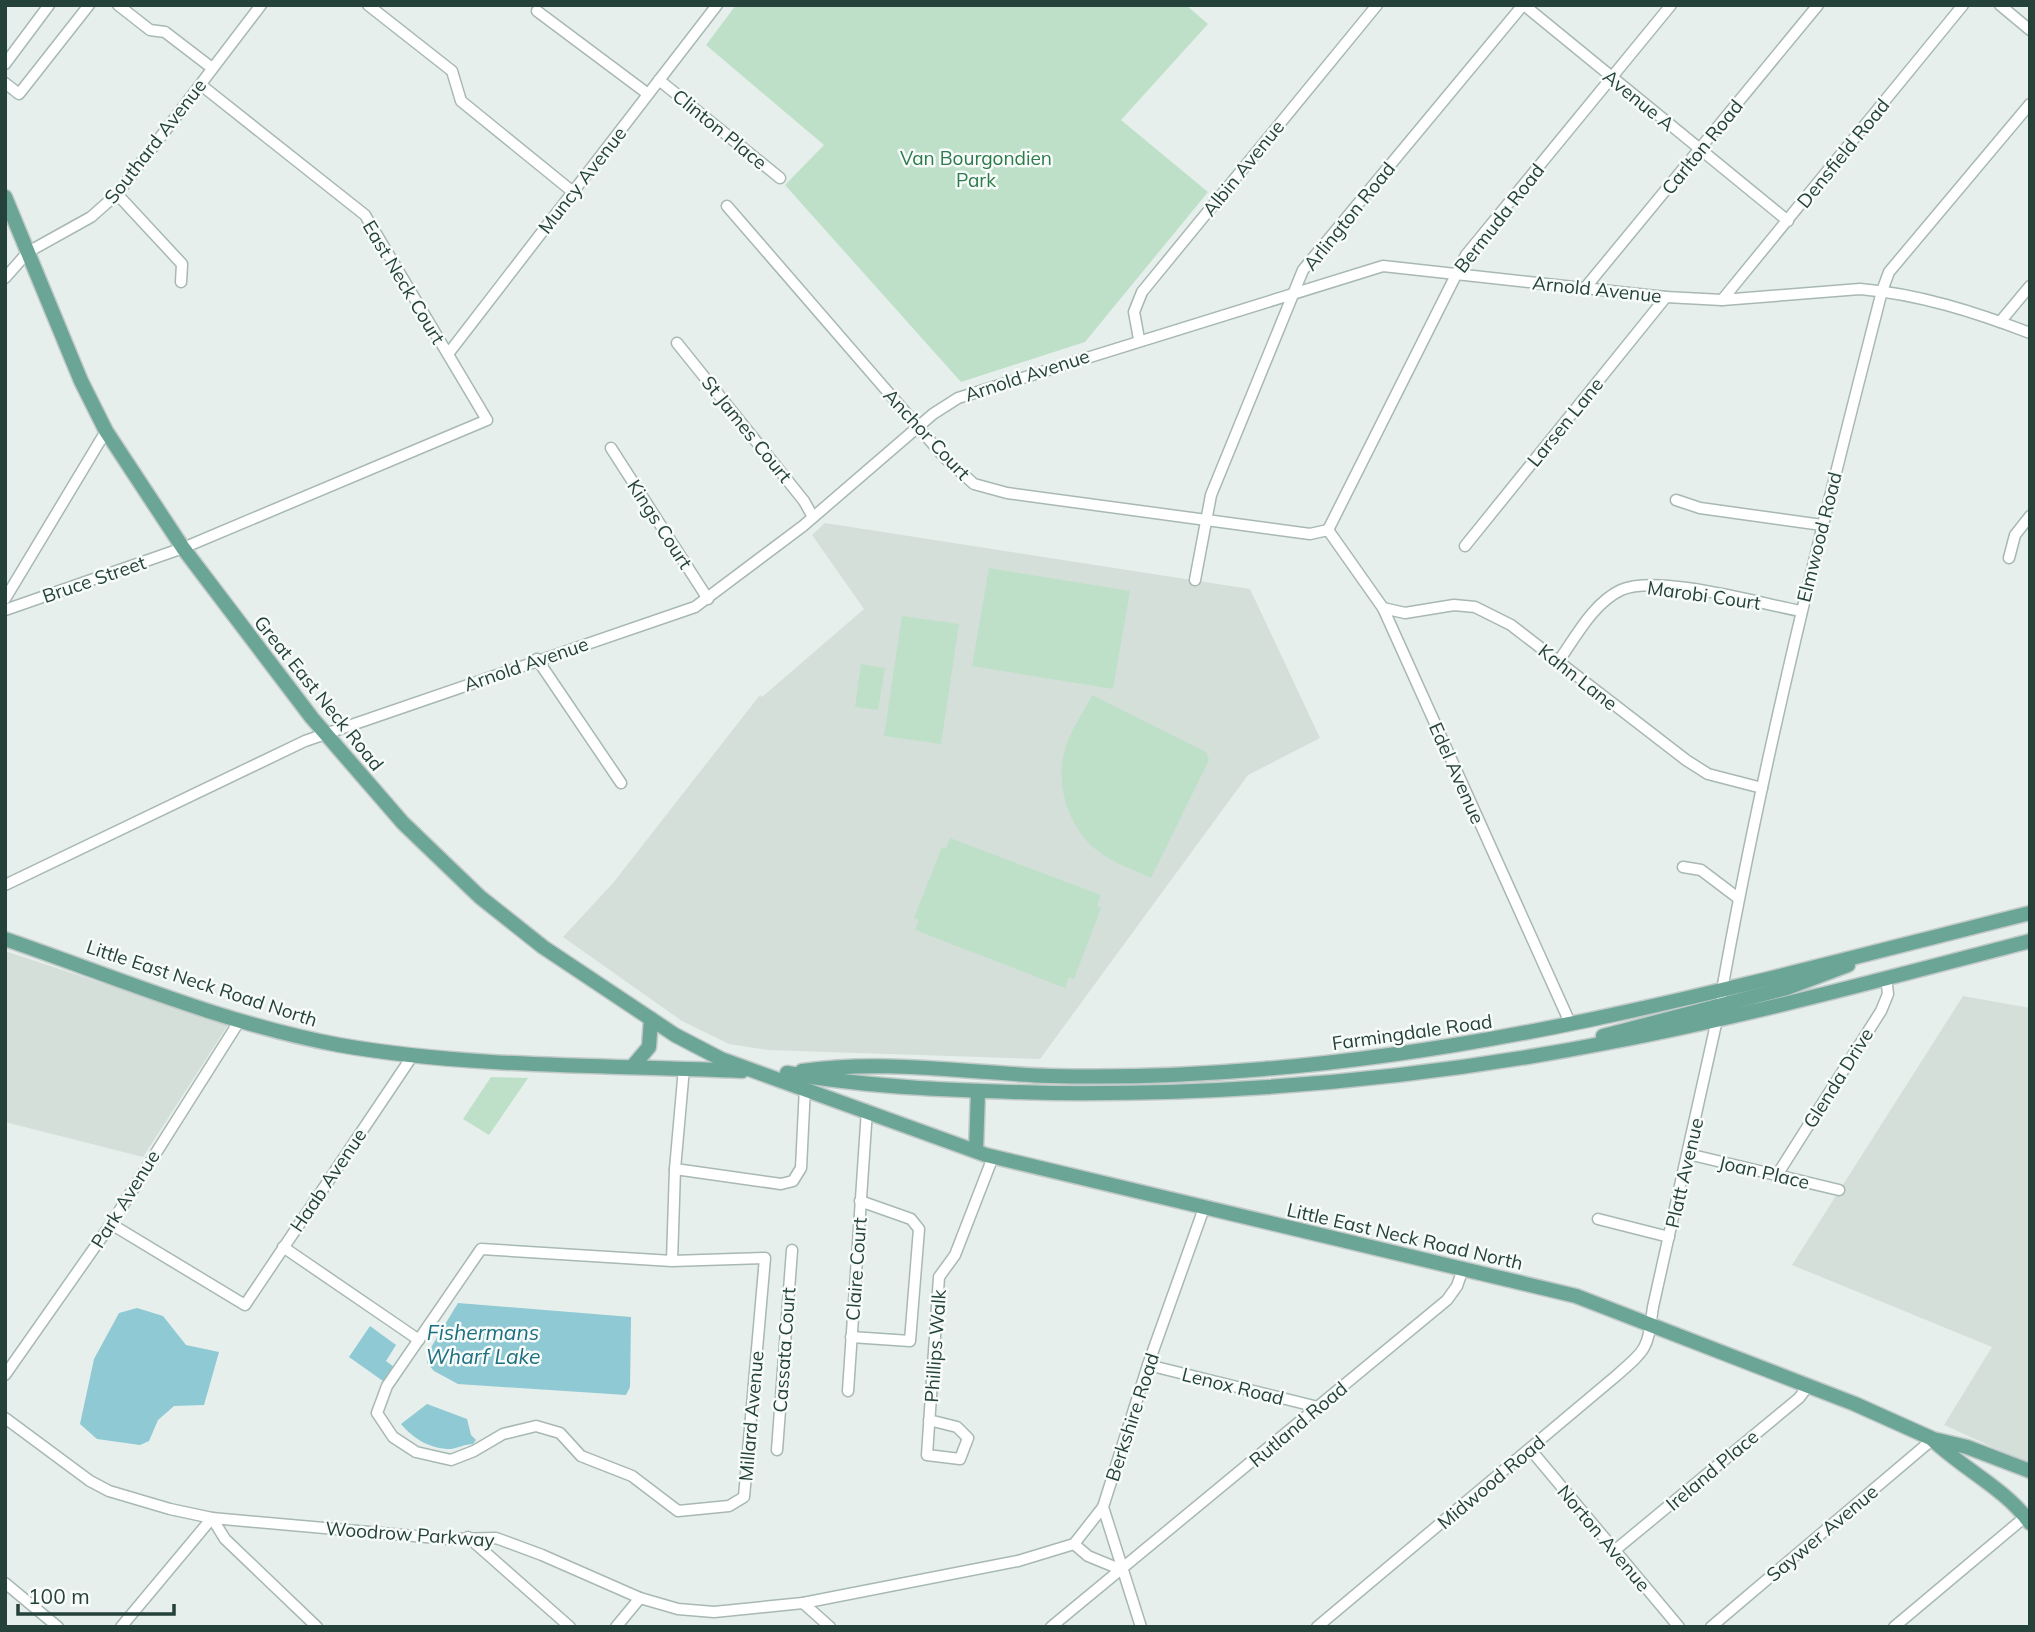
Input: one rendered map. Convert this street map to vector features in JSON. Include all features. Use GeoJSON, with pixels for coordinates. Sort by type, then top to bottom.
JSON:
{"type":"FeatureCollection","features":[{"type":"Feature","properties":{"kind":"main road","name":"Great East Neck Road"},"geometry":{"type":"LineString","coordinates":[[5,197],[81,381],[106,431],[183,548],[325,734],[403,823],[480,897],[544,947],[699,1050],[760,1072]]}},
{"type":"Feature","properties":{"kind":"main road"},"geometry":{"type":"LineString","coordinates":[[1574,1049],[1603,1036],[1721,997],[1817,979],[1875,952],[2030,913]]}},
{"type":"Feature","properties":{"kind":"main road","name":"Little East Neck Road North"},"geometry":{"type":"LineString","coordinates":[[5,939],[240,1020],[319,1041],[413,1055],[760,1072],[993,1157],[1566,1293],[1808,1387],[1933,1439],[1967,1447],[2030,1471]]}},
{"type":"Feature","properties":{"kind":"main road","name":"Farmingdale Road"},"geometry":{"type":"LineString","coordinates":[[760,1072],[786,1073],[844,1083],[978,1091],[1110,1093],[1253,1088],[1421,1073],[1574,1049],[1717,1019],[2030,941]]}},
{"type":"Feature","properties":{"kind":"main road","name":"Farmingdale Road"},"geometry":{"type":"LineString","coordinates":[[786,1073],[843,1065],[1071,1076],[1237,1071],[1412,1054],[1721,997]]}},
{"type":"Feature","properties":{"kind":"main road"},"geometry":{"type":"LineString","coordinates":[[633,1066],[649,1046],[651,1019]]}},
{"type":"Feature","properties":{"kind":"main road"},"geometry":{"type":"LineString","coordinates":[[976,1152],[978,1091]]}},
{"type":"Feature","properties":{"kind":"main road"},"geometry":{"type":"LineString","coordinates":[[1933,1439],[2028,1520]]}},
{"type":"Feature","properties":{"kind":"street"},"geometry":{"type":"LineString","coordinates":[[5,64],[49,5]]}},
{"type":"Feature","properties":{"kind":"street"},"geometry":{"type":"LineString","coordinates":[[5,83],[19,94],[89,5]]}},
{"type":"Feature","properties":{"kind":"street"},"geometry":{"type":"LineString","coordinates":[[118,5],[150,30],[165,32],[212,68]]}},
{"type":"Feature","properties":{"kind":"street","name":"Southard Avenue"},"geometry":{"type":"LineString","coordinates":[[28,252],[91,218],[117,194],[261,5]]}},
{"type":"Feature","properties":{"kind":"street"},"geometry":{"type":"LineString","coordinates":[[368,5],[452,71],[461,101],[572,192]]}},
{"type":"Feature","properties":{"kind":"street","name":"Muncy Avenue"},"geometry":{"type":"LineString","coordinates":[[448,354],[717,5]]}},
{"type":"Feature","properties":{"kind":"street","name":"Albin Avenue"},"geometry":{"type":"LineString","coordinates":[[1139,340],[1133,312],[1142,292],[1377,5]]}},
{"type":"Feature","properties":{"kind":"street","name":"Avenue A"},"geometry":{"type":"LineString","coordinates":[[1523,5],[1787,221]]}},
{"type":"Feature","properties":{"kind":"street","name":"Arlington Road"},"geometry":{"type":"LineString","coordinates":[[1195,580],[1211,495],[1283,327],[1303,270],[1523,5]]}},
{"type":"Feature","properties":{"kind":"street","name":"Bermuda Road"},"geometry":{"type":"LineString","coordinates":[[1328,530],[1466,255],[1671,5]]}},
{"type":"Feature","properties":{"kind":"street","name":"Carlton Road"},"geometry":{"type":"LineString","coordinates":[[1585,288],[1818,5]]}},
{"type":"Feature","properties":{"kind":"street","name":"Densfield Road"},"geometry":{"type":"LineString","coordinates":[[1722,300],[1963,5]]}},
{"type":"Feature","properties":{"kind":"street"},"geometry":{"type":"LineString","coordinates":[[2000,5],[2030,30]]}},
{"type":"Feature","properties":{"kind":"street"},"geometry":{"type":"LineString","coordinates":[[537,11],[648,94]]}},
{"type":"Feature","properties":{"kind":"street","name":"Clinton Place"},"geometry":{"type":"LineString","coordinates":[[659,80],[780,178]]}},
{"type":"Feature","properties":{"kind":"street","name":"East Neck Court"},"geometry":{"type":"LineString","coordinates":[[183,548],[487,421],[365,215],[201,85]]}},
{"type":"Feature","properties":{"kind":"street","name":"Elmwood Road"},"geometry":{"type":"LineString","coordinates":[[1717,1019],[1738,898],[1800,611],[1882,291],[1889,272],[2030,104]]}},
{"type":"Feature","properties":{"kind":"street"},"geometry":{"type":"LineString","coordinates":[[117,194],[182,264],[181,282]]}},
{"type":"Feature","properties":{"kind":"street","name":"Anchor Court"},"geometry":{"type":"LineString","coordinates":[[727,206],[916,428],[974,484],[1007,492],[1310,534],[1328,530]]}},
{"type":"Feature","properties":{"kind":"street"},"geometry":{"type":"LineString","coordinates":[[5,278],[28,252]]}},
{"type":"Feature","properties":{"kind":"street","name":"Arnold Avenue"},"geometry":{"type":"LineString","coordinates":[[5,885],[325,734],[537,659],[683,613],[708,599],[813,517],[946,404],[973,391],[1383,265],[1666,297],[1722,300],[1860,289],[1882,291],[1941,303],[2030,333]]}},
{"type":"Feature","properties":{"kind":"street"},"geometry":{"type":"LineString","coordinates":[[2000,322],[2030,286]]}},
{"type":"Feature","properties":{"kind":"street","name":"Larsen Lane"},"geometry":{"type":"LineString","coordinates":[[1465,546],[1666,297]]}},
{"type":"Feature","properties":{"kind":"street","name":"St James Court"},"geometry":{"type":"LineString","coordinates":[[677,343],[804,501],[813,517]]}},
{"type":"Feature","properties":{"kind":"street"},"geometry":{"type":"LineString","coordinates":[[5,598],[106,431]]}},
{"type":"Feature","properties":{"kind":"street","name":"Kings Court"},"geometry":{"type":"LineString","coordinates":[[611,448],[708,599]]}},
{"type":"Feature","properties":{"kind":"street"},"geometry":{"type":"LineString","coordinates":[[1676,500],[1700,508],[1822,525]]}},
{"type":"Feature","properties":{"kind":"street"},"geometry":{"type":"LineString","coordinates":[[2009,558],[2015,535],[2030,516]]}},
{"type":"Feature","properties":{"kind":"street","name":"Edel Avenue"},"geometry":{"type":"LineString","coordinates":[[1328,530],[1383,608],[1571,1026]]}},
{"type":"Feature","properties":{"kind":"street","name":"Bruce Street"},"geometry":{"type":"LineString","coordinates":[[5,610],[183,548]]}},
{"type":"Feature","properties":{"kind":"street","name":"Marobi Court"},"geometry":{"type":"LineString","coordinates":[[1558,662],[1602,604],[1619,590],[1635,586],[1659,584],[1800,611]]}},
{"type":"Feature","properties":{"kind":"street","name":"Kahn Lane"},"geometry":{"type":"LineString","coordinates":[[1383,608],[1405,613],[1427,608],[1475,607],[1510,625],[1708,774],[1762,788]]}},
{"type":"Feature","properties":{"kind":"street"},"geometry":{"type":"LineString","coordinates":[[537,659],[621,783]]}},
{"type":"Feature","properties":{"kind":"street"},"geometry":{"type":"LineString","coordinates":[[1683,867],[1701,870],[1738,898]]}},
{"type":"Feature","properties":{"kind":"street","name":"Glenda Drive"},"geometry":{"type":"LineString","coordinates":[[1777,1175],[1881,1011],[1888,994],[1886,977]]}},
{"type":"Feature","properties":{"kind":"street","name":"Platt Avenue"},"geometry":{"type":"LineString","coordinates":[[1651,1326],[1717,1019]]}},
{"type":"Feature","properties":{"kind":"street","name":"Park Avenue"},"geometry":{"type":"LineString","coordinates":[[5,1375],[111,1224],[240,1020]]}},
{"type":"Feature","properties":{"kind":"street","name":"Haab Avenue"},"geometry":{"type":"LineString","coordinates":[[111,1224],[245,1305],[413,1055]]}},
{"type":"Feature","properties":{"kind":"street"},"geometry":{"type":"LineString","coordinates":[[672,1261],[675,1169],[684,1068]]}},
{"type":"Feature","properties":{"kind":"street"},"geometry":{"type":"LineString","coordinates":[[675,1169],[781,1184],[793,1181],[801,1168],[805,1087]]}},
{"type":"Feature","properties":{"kind":"street","name":"Claire Court"},"geometry":{"type":"LineString","coordinates":[[848,1391],[867,1110]]}},
{"type":"Feature","properties":{"kind":"street","name":"Joan Place"},"geometry":{"type":"LineString","coordinates":[[1688,1154],[1839,1190]]}},
{"type":"Feature","properties":{"kind":"street","name":"Phillips Walk"},"geometry":{"type":"LineString","coordinates":[[929,1420],[957,1427],[968,1438],[960,1459],[927,1455],[929,1420],[939,1277],[954,1255],[993,1157]]}},
{"type":"Feature","properties":{"kind":"street","name":"Claire Court"},"geometry":{"type":"LineString","coordinates":[[851,1337],[910,1341],[919,1229],[911,1219],[860,1201]]}},
{"type":"Feature","properties":{"kind":"street","name":"Berkshire Road"},"geometry":{"type":"LineString","coordinates":[[1141,1627],[1103,1507],[1148,1365],[1204,1208]]}},
{"type":"Feature","properties":{"kind":"street"},"geometry":{"type":"LineString","coordinates":[[1598,1219],[1669,1237]]}},
{"type":"Feature","properties":{"kind":"street"},"geometry":{"type":"LineString","coordinates":[[283,1247],[419,1340]]}},
{"type":"Feature","properties":{"kind":"street","name":"Millard Avenue"},"geometry":{"type":"LineString","coordinates":[[481,1250],[672,1261],[765,1258],[744,1497],[729,1506],[678,1511],[632,1476],[581,1456],[560,1433],[536,1426],[503,1434],[474,1451],[451,1460],[415,1452],[393,1437],[377,1413],[387,1386],[481,1250]]}},
{"type":"Feature","properties":{"kind":"street","name":"Cassata Court"},"geometry":{"type":"LineString","coordinates":[[776,1450],[792,1250]]}},
{"type":"Feature","properties":{"kind":"street","name":"Rutland Road"},"geometry":{"type":"LineString","coordinates":[[1058,1624],[1447,1300],[1457,1286],[1463,1269]]}},
{"type":"Feature","properties":{"kind":"street","name":"Midwood Road"},"geometry":{"type":"LineString","coordinates":[[1317,1627],[1641,1353],[1651,1337],[1651,1326]]}},
{"type":"Feature","properties":{"kind":"street","name":"Lenox Road"},"geometry":{"type":"LineString","coordinates":[[1148,1365],[1318,1407]]}},
{"type":"Feature","properties":{"kind":"street","name":"Ireland Place"},"geometry":{"type":"LineString","coordinates":[[1614,1551],[1799,1398],[1808,1387]]}},
{"type":"Feature","properties":{"kind":"street","name":"Woodrow Parkway"},"geometry":{"type":"LineString","coordinates":[[5,1418],[63,1463],[109,1491],[212,1518],[448,1539],[496,1538],[520,1545],[640,1598],[678,1609],[714,1612],[803,1603],[1018,1561],[1074,1544]]}},
{"type":"Feature","properties":{"kind":"street","name":"Saywer Avenue"},"geometry":{"type":"LineString","coordinates":[[1711,1627],[1933,1439]]}},
{"type":"Feature","properties":{"kind":"street","name":"Norton Avenue"},"geometry":{"type":"LineString","coordinates":[[1530,1449],[1679,1627]]}},
{"type":"Feature","properties":{"kind":"street"},"geometry":{"type":"LineString","coordinates":[[1103,1507],[1074,1544],[1088,1556],[1122,1570]]}},
{"type":"Feature","properties":{"kind":"street"},"geometry":{"type":"LineString","coordinates":[[121,1627],[212,1518],[225,1539],[317,1627]]}},
{"type":"Feature","properties":{"kind":"street"},"geometry":{"type":"LineString","coordinates":[[1894,1627],[2028,1520]]}},
{"type":"Feature","properties":{"kind":"street"},"geometry":{"type":"LineString","coordinates":[[468,1537],[570,1627]]}},
{"type":"Feature","properties":{"kind":"street"},"geometry":{"type":"LineString","coordinates":[[5,1583],[58,1627]]}},
{"type":"Feature","properties":{"kind":"street"},"geometry":{"type":"LineString","coordinates":[[616,1627],[640,1598]]}},
{"type":"Feature","properties":{"kind":"street"},"geometry":{"type":"LineString","coordinates":[[803,1603],[830,1627]]}},
{"type":"Feature","properties":{"kind":"shaded area"},"geometry":{"type":"Polygon","coordinates":[[[825,523],[1250,589],[1320,738],[1248,775],[1040,1059],[768,1050],[729,1044],[682,1021],[563,937],[613,883],[760,695],[762,697],[864,609],[812,535],[825,523]]]}},
{"type":"Feature","properties":{"kind":"shaded area"},"geometry":{"type":"Polygon","coordinates":[[[5,951],[228,1025],[143,1157],[5,1122],[5,951]]]}},
{"type":"Feature","properties":{"kind":"shaded area"},"geometry":{"type":"Polygon","coordinates":[[[1963,996],[2030,1008],[2030,1464],[1944,1425],[1992,1347],[1792,1265],[1963,996]]]}},
{"type":"Feature","properties":{"kind":"green space","name":"Van Bourgondien Park"},"geometry":{"type":"Polygon","coordinates":[[[736,5],[1186,5],[1208,24],[1121,120],[1208,192],[1085,342],[961,382],[785,185],[824,145],[706,45],[736,5]]]}},
{"type":"Feature","properties":{"kind":"green space"},"geometry":{"type":"Polygon","coordinates":[[[989,568],[1130,591],[1113,689],[972,666],[989,568]]]}},
{"type":"Feature","properties":{"kind":"green space"},"geometry":{"type":"Polygon","coordinates":[[[902,616],[959,624],[941,744],[884,736],[902,616]]]}},
{"type":"Feature","properties":{"kind":"green space"},"geometry":{"type":"Polygon","coordinates":[[[861,664],[885,668],[878,710],[855,707],[861,664]]]}},
{"type":"Feature","properties":{"kind":"green space"},"geometry":{"type":"Polygon","coordinates":[[[1092,695],[1206,752],[1209,760],[1151,878],[1098,851],[1078,829],[1066,802],[1062,788],[1063,758],[1069,737],[1092,695]]]}},
{"type":"Feature","properties":{"kind":"green space"},"geometry":{"type":"Polygon","coordinates":[[[950,838],[1101,895],[1097,906],[1101,908],[1074,979],[1069,977],[1065,988],[915,930],[919,920],[914,918],[942,847],[946,848],[950,838]]]}},
{"type":"Feature","properties":{"kind":"green space"},"geometry":{"type":"Polygon","coordinates":[[[491,1077],[528,1078],[489,1135],[463,1119],[491,1077]]]}},
{"type":"Feature","properties":{"kind":"water","name":"Fishermans Wharf Lake"},"geometry":{"type":"Polygon","coordinates":[[[458,1303],[631,1317],[630,1387],[626,1395],[458,1384],[434,1371],[427,1363],[427,1354],[458,1303]]]}},
{"type":"Feature","properties":{"kind":"water"},"geometry":{"type":"Polygon","coordinates":[[[137,1308],[163,1316],[186,1345],[219,1352],[204,1405],[174,1406],[158,1420],[149,1441],[140,1445],[97,1439],[80,1424],[94,1359],[119,1313],[137,1308]]]}},
{"type":"Feature","properties":{"kind":"water"},"geometry":{"type":"Polygon","coordinates":[[[370,1326],[396,1345],[386,1361],[394,1367],[383,1381],[349,1357],[370,1326]]]}},
{"type":"Feature","properties":{"kind":"water"},"geometry":{"type":"Polygon","coordinates":[[[427,1404],[467,1419],[471,1435],[476,1440],[473,1444],[443,1449],[429,1445],[411,1434],[401,1424],[427,1404]]]}}]}
